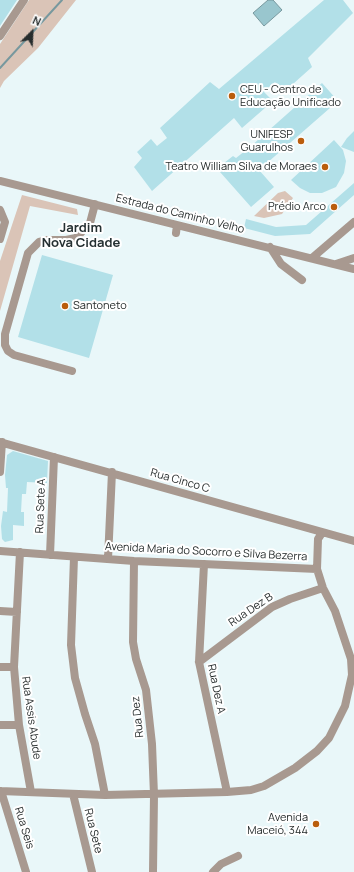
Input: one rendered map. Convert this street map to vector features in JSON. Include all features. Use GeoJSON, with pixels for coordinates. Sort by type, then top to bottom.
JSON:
{"type":"FeatureCollection","features":[{"type":"Feature","properties":{"kind":"street"},"geometry":{"type":"LineString","coordinates":[[0,36],[24,0]]}},
{"type":"Feature","properties":{"kind":"street","name":"Estrada do Caminho Velho"},"geometry":{"type":"LineString","coordinates":[[0,181],[95,204],[177,229],[270,247],[354,269]]}},
{"type":"Feature","properties":{"kind":"street"},"geometry":{"type":"LineString","coordinates":[[72,371],[14,355],[8,351],[5,345],[5,334],[28,253],[38,242],[76,238],[90,222],[95,204]]}},
{"type":"Feature","properties":{"kind":"street"},"geometry":{"type":"LineString","coordinates":[[0,210],[5,222],[0,239]]}},
{"type":"Feature","properties":{"kind":"street"},"geometry":{"type":"LineString","coordinates":[[312,258],[354,222]]}},
{"type":"Feature","properties":{"kind":"street"},"geometry":{"type":"LineString","coordinates":[[270,247],[281,264],[302,280]]}},
{"type":"Feature","properties":{"kind":"street"},"geometry":{"type":"LineString","coordinates":[[336,264],[354,258]]}},
{"type":"Feature","properties":{"kind":"street"},"geometry":{"type":"LineString","coordinates":[[0,472],[1,442]]}},
{"type":"Feature","properties":{"kind":"street","name":"Rua Cinco C"},"geometry":{"type":"LineString","coordinates":[[1,442],[354,541]]}},
{"type":"Feature","properties":{"kind":"street","name":"Rua Sete A"},"geometry":{"type":"LineString","coordinates":[[50,555],[54,457]]}},
{"type":"Feature","properties":{"kind":"street"},"geometry":{"type":"LineString","coordinates":[[108,559],[112,472]]}},
{"type":"Feature","properties":{"kind":"street"},"geometry":{"type":"LineString","coordinates":[[317,569],[318,539],[322,533]]}},
{"type":"Feature","properties":{"kind":"street","name":"Avenida Maria do Socorro e Silva Bezerra"},"geometry":{"type":"LineString","coordinates":[[0,551],[134,561],[317,569],[323,588],[335,611],[351,659],[352,675],[350,690],[329,738],[317,751],[295,768],[264,786],[251,790],[227,792],[154,795],[105,795],[0,791]]}},
{"type":"Feature","properties":{"kind":"street","name":"Rua Assis Abude"},"geometry":{"type":"LineString","coordinates":[[20,552],[14,668],[19,725],[31,792]]}},
{"type":"Feature","properties":{"kind":"street"},"geometry":{"type":"LineString","coordinates":[[74,557],[71,645],[74,672],[95,744],[105,795]]}},
{"type":"Feature","properties":{"kind":"street","name":"Rua Dez"},"geometry":{"type":"LineString","coordinates":[[134,561],[133,642],[149,707],[154,795],[153,872]]}},
{"type":"Feature","properties":{"kind":"street","name":"Rua Dez A"},"geometry":{"type":"LineString","coordinates":[[204,564],[198,662],[227,792]]}},
{"type":"Feature","properties":{"kind":"street","name":"Rua Dez B"},"geometry":{"type":"LineString","coordinates":[[198,662],[272,607],[290,599],[323,588]]}},
{"type":"Feature","properties":{"kind":"street"},"geometry":{"type":"LineString","coordinates":[[0,611],[17,612]]}},
{"type":"Feature","properties":{"kind":"street"},"geometry":{"type":"LineString","coordinates":[[0,667],[14,668]]}},
{"type":"Feature","properties":{"kind":"street"},"geometry":{"type":"LineString","coordinates":[[0,724],[19,725]]}},
{"type":"Feature","properties":{"kind":"street","name":"Rua Seis"},"geometry":{"type":"LineString","coordinates":[[0,791],[26,872]]}},
{"type":"Feature","properties":{"kind":"street","name":"Rua Sete"},"geometry":{"type":"LineString","coordinates":[[73,794],[92,872]]}},
{"type":"Feature","properties":{"kind":"street"},"geometry":{"type":"LineString","coordinates":[[214,872],[221,864],[238,856]]}},
{"type":"Feature","properties":{"kind":"shaded area"},"geometry":{"type":"Polygon","coordinates":[[[29,0],[76,0],[38,48],[4,81],[0,88],[0,44],[29,0]]]}},
{"type":"Feature","properties":{"kind":"shaded area"},"geometry":{"type":"Polygon","coordinates":[[[285,191],[293,198],[282,214],[264,218],[254,216],[278,193],[285,191]]]}},
{"type":"Feature","properties":{"kind":"shaded area"},"geometry":{"type":"Polygon","coordinates":[[[22,195],[77,209],[78,215],[30,206],[0,311],[0,261],[22,195]]]}},
{"type":"Feature","properties":{"kind":"water"},"geometry":{"type":"Polygon","coordinates":[[[268,0],[273,0],[282,10],[264,26],[253,13],[268,0]]]}},
{"type":"Feature","properties":{"kind":"building"},"geometry":{"type":"Polygon","coordinates":[[[0,0],[17,0],[0,26],[0,0]]]}},
{"type":"Feature","properties":{"kind":"building","name":"CEU - Centro de Educação Unificado"},"geometry":{"type":"Polygon","coordinates":[[[324,0],[343,0],[353,13],[308,58],[312,67],[284,92],[275,82],[264,92],[273,101],[242,128],[234,118],[152,191],[134,167],[142,158],[137,152],[151,139],[157,146],[167,138],[160,128],[210,82],[219,89],[324,0]]]}},
{"type":"Feature","properties":{"kind":"building"},"geometry":{"type":"Polygon","coordinates":[[[322,83],[338,101],[259,170],[274,187],[251,207],[220,172],[227,166],[224,163],[233,156],[236,158],[250,147],[322,83]]]}},
{"type":"Feature","properties":{"kind":"building"},"geometry":{"type":"Polygon","coordinates":[[[354,131],[354,152],[341,147],[354,131]]]}},
{"type":"Feature","properties":{"kind":"building","name":"Teatro William Silva de Moraes"},"geometry":{"type":"Polygon","coordinates":[[[334,140],[343,150],[346,161],[344,173],[336,187],[322,193],[310,193],[300,188],[291,180],[334,140]]]}},
{"type":"Feature","properties":{"kind":"building","name":"Prédio Arco"},"geometry":{"type":"Polygon","coordinates":[[[354,183],[354,195],[310,234],[275,236],[244,228],[246,219],[276,227],[306,225],[354,183]]]}},
{"type":"Feature","properties":{"kind":"building","name":"Santoneto"},"geometry":{"type":"Polygon","coordinates":[[[42,255],[113,275],[89,358],[18,337],[42,255]]]}},
{"type":"Feature","properties":{"kind":"building"},"geometry":{"type":"Polygon","coordinates":[[[13,451],[48,461],[47,483],[27,482],[26,494],[22,494],[21,512],[24,512],[24,526],[13,525],[13,540],[5,542],[2,539],[1,526],[3,511],[7,512],[8,488],[6,488],[5,475],[7,455],[13,451]]]}},
{"type":"Feature","properties":{"kind":"waterway"},"geometry":{"type":"LineString","coordinates":[[0,68],[62,0]]}},
{"type":"Feature","properties":{"kind":"place","name":"CEU - Centro de Educação Unificado"},"geometry":{"type":"Point","coordinates":[232,96]}},
{"type":"Feature","properties":{"kind":"place","name":"UNIFESP Guarulhos"},"geometry":{"type":"Point","coordinates":[301,141]}},
{"type":"Feature","properties":{"kind":"place","name":"Teatro William Silva de Moraes"},"geometry":{"type":"Point","coordinates":[325,167]}},
{"type":"Feature","properties":{"kind":"place","name":"Prédio Arco"},"geometry":{"type":"Point","coordinates":[334,207]}},
{"type":"Feature","properties":{"kind":"place","name":"Santoneto"},"geometry":{"type":"Point","coordinates":[65,306]}},
{"type":"Feature","properties":{"kind":"place","name":"Avenida Maceió, 344"},"geometry":{"type":"Point","coordinates":[316,824]}},
{"type":"Feature","properties":{"kind":"district","name":"Jardim Nova Cidade"},"geometry":{"type":"Point","coordinates":[81,236]}}]}
